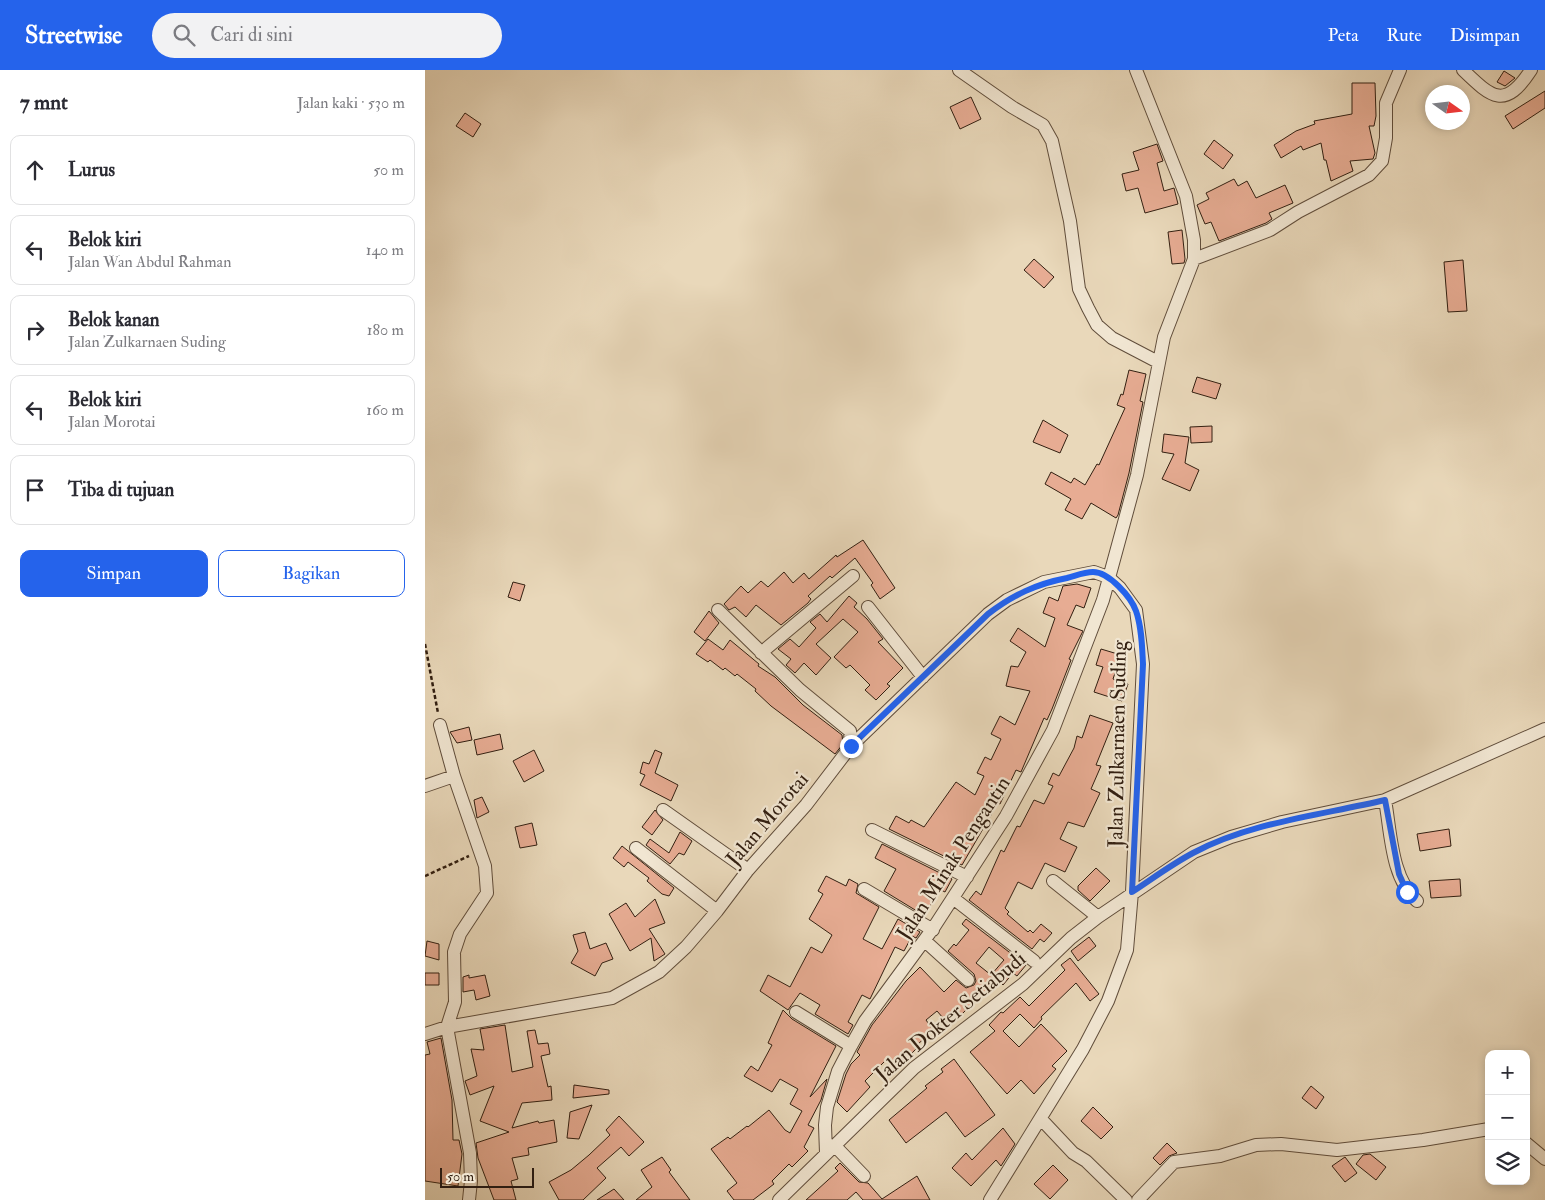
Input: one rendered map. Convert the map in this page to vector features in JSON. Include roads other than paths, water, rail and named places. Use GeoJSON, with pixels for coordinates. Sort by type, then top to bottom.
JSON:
{"type":"FeatureCollection","features":[{"type":"Feature","properties":{"kind":"street"},"geometry":{"type":"LineString","coordinates":[[959,70],[1011,107],[1043,125],[1052,141],[1070,221],[1079,289],[1088,308],[1097,325],[1112,338],[1158,362]]}},
{"type":"Feature","properties":{"kind":"street"},"geometry":{"type":"LineString","coordinates":[[1136,70],[1186,196],[1194,240],[1194,259],[1270,230],[1298,212],[1369,175],[1382,161],[1386,138],[1386,104],[1400,70]]}},
{"type":"Feature","properties":{"kind":"street"},"geometry":{"type":"LineString","coordinates":[[1463,70],[1486,92],[1501,96],[1512,94],[1531,70]]}},
{"type":"Feature","properties":{"kind":"street","name":"Jalan Minak Pengantin"},"geometry":{"type":"LineString","coordinates":[[830,1149],[825,1125],[827,1107],[838,1071],[851,1046],[865,1021],[933,930],[1007,816],[1053,730],[1103,600],[1137,475],[1158,362],[1170,318],[1191,272],[1194,259]]}},
{"type":"Feature","properties":{"kind":"street","name":"Jalan Morotai"},"geometry":{"type":"LineString","coordinates":[[425,1034],[447,1027],[612,998],[659,972],[686,947],[717,911],[748,870],[806,805],[851,746],[988,614],[1007,600],[1044,582],[1094,572],[1108,576]]}},
{"type":"Feature","properties":{"kind":"street"},"geometry":{"type":"LineString","coordinates":[[761,653],[853,576]]}},
{"type":"Feature","properties":{"kind":"street","name":"Jalan Zulkarnaen Suding"},"geometry":{"type":"LineString","coordinates":[[991,1200],[1041,1119],[1109,1001],[1127,950],[1132,892],[1143,664],[1136,610],[1120,588],[1108,576]]}},
{"type":"Feature","properties":{"kind":"street"},"geometry":{"type":"LineString","coordinates":[[868,607],[923,677]]}},
{"type":"Feature","properties":{"kind":"street"},"geometry":{"type":"LineString","coordinates":[[718,610],[800,690],[850,731],[851,746]]}},
{"type":"Feature","properties":{"kind":"street"},"geometry":{"type":"LineString","coordinates":[[440,725],[454,776],[485,866],[487,893],[460,934],[454,952],[455,1002],[447,1027],[470,1153],[471,1181],[469,1200]]}},
{"type":"Feature","properties":{"kind":"street","name":"Jalan Dokter Setiabudi"},"geometry":{"type":"LineString","coordinates":[[779,1200],[913,1068],[1023,984],[1071,938],[1098,917],[1132,892],[1194,852],[1231,837],[1282,822],[1385,800],[1545,728]]}},
{"type":"Feature","properties":{"kind":"street"},"geometry":{"type":"LineString","coordinates":[[425,786],[454,776]]}},
{"type":"Feature","properties":{"kind":"street"},"geometry":{"type":"LineString","coordinates":[[1385,800],[1399,874],[1407,892],[1417,901]]}},
{"type":"Feature","properties":{"kind":"street"},"geometry":{"type":"LineString","coordinates":[[663,810],[748,870]]}},
{"type":"Feature","properties":{"kind":"street"},"geometry":{"type":"LineString","coordinates":[[872,830],[967,877]]}},
{"type":"Feature","properties":{"kind":"street"},"geometry":{"type":"LineString","coordinates":[[636,848],[717,911]]}},
{"type":"Feature","properties":{"kind":"street"},"geometry":{"type":"LineString","coordinates":[[1053,881],[1098,917]]}},
{"type":"Feature","properties":{"kind":"street"},"geometry":{"type":"LineString","coordinates":[[864,889],[933,930]]}},
{"type":"Feature","properties":{"kind":"street"},"geometry":{"type":"LineString","coordinates":[[953,898],[1034,961]]}},
{"type":"Feature","properties":{"kind":"street"},"geometry":{"type":"LineString","coordinates":[[925,941],[968,980]]}},
{"type":"Feature","properties":{"kind":"street"},"geometry":{"type":"LineString","coordinates":[[796,1012],[851,1046]]}},
{"type":"Feature","properties":{"kind":"street"},"geometry":{"type":"LineString","coordinates":[[1041,1119],[1073,1153],[1086,1161],[1126,1200]]}},
{"type":"Feature","properties":{"kind":"street"},"geometry":{"type":"LineString","coordinates":[[1138,1200],[1174,1162],[1220,1156],[1256,1145],[1281,1144],[1337,1150],[1423,1140],[1485,1129]]}},
{"type":"Feature","properties":{"kind":"street"},"geometry":{"type":"LineString","coordinates":[[1530,1146],[1545,1159]]}},
{"type":"Feature","properties":{"kind":"street"},"geometry":{"type":"LineString","coordinates":[[830,1149],[864,1176]]}}]}
